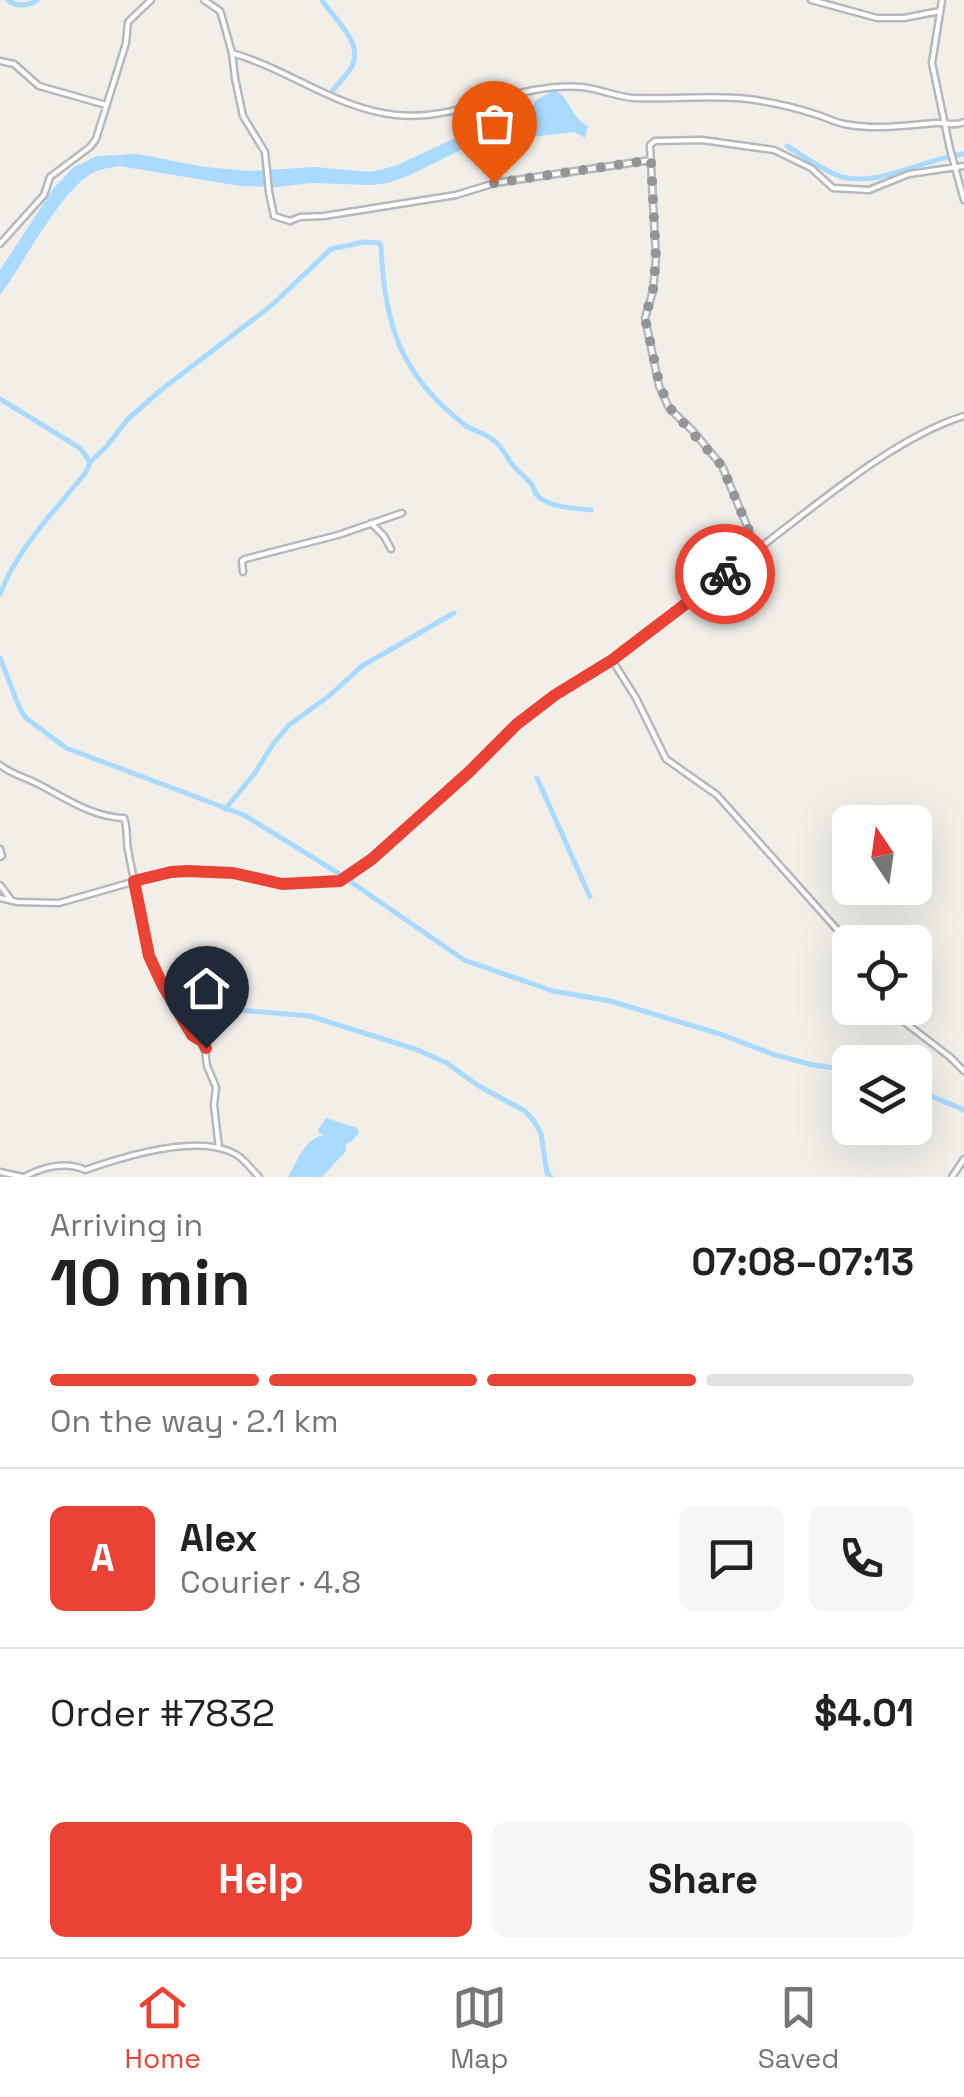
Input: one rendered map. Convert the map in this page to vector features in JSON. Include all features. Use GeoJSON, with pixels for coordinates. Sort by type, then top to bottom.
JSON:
{"type":"FeatureCollection","features":[{"type":"Feature","properties":{"kind":"street"},"geometry":{"type":"LineString","coordinates":[[204,0],[220,11],[243,116],[266,158],[273,215],[290,221],[456,195],[494,183],[651,160]]}},
{"type":"Feature","properties":{"kind":"street"},"geometry":{"type":"LineString","coordinates":[[813,0],[877,18],[940,11]]}},
{"type":"Feature","properties":{"kind":"street"},"geometry":{"type":"LineString","coordinates":[[942,0],[932,64],[964,200]]}},
{"type":"Feature","properties":{"kind":"street"},"geometry":{"type":"LineString","coordinates":[[0,244],[44,195],[50,177],[93,144],[126,43],[128,22],[149,1]]}},
{"type":"Feature","properties":{"kind":"street"},"geometry":{"type":"LineString","coordinates":[[232,54],[260,62],[330,95],[392,115],[428,115],[550,86],[584,87],[630,98],[743,98],[862,126],[954,126],[964,122]]}},
{"type":"Feature","properties":{"kind":"street"},"geometry":{"type":"LineString","coordinates":[[0,61],[14,64],[39,86],[106,105]]}},
{"type":"Feature","properties":{"kind":"street"},"geometry":{"type":"LineString","coordinates":[[757,550],[722,466],[670,408],[660,386],[645,318],[656,258],[650,145],[679,138],[774,150],[811,168],[833,188],[869,190],[909,174],[964,166]]}},
{"type":"Feature","properties":{"kind":"street"},"geometry":{"type":"LineString","coordinates":[[0,898],[59,903],[134,881],[187,871],[233,873],[282,884],[340,881],[372,859],[517,724],[555,695],[612,660],[883,458],[944,422],[964,416]]}},
{"type":"Feature","properties":{"kind":"street"},"geometry":{"type":"LineString","coordinates":[[243,572],[241,565],[245,559],[402,513]]}},
{"type":"Feature","properties":{"kind":"street"},"geometry":{"type":"LineString","coordinates":[[371,523],[384,536],[390,550]]}},
{"type":"Feature","properties":{"kind":"street"},"geometry":{"type":"LineString","coordinates":[[612,660],[666,759],[718,795],[833,925]]}},
{"type":"Feature","properties":{"kind":"street"},"geometry":{"type":"LineString","coordinates":[[0,766],[62,796],[72,805],[124,818],[149,956],[192,1035],[206,1048],[207,1066],[216,1087],[219,1148]]}},
{"type":"Feature","properties":{"kind":"street"},"geometry":{"type":"LineString","coordinates":[[0,849],[0,857]]}},
{"type":"Feature","properties":{"kind":"street"},"geometry":{"type":"LineString","coordinates":[[0,884],[12,901]]}},
{"type":"Feature","properties":{"kind":"street"},"geometry":{"type":"LineString","coordinates":[[908,1025],[964,1071]]}},
{"type":"Feature","properties":{"kind":"street"},"geometry":{"type":"LineString","coordinates":[[0,1172],[24,1177],[43,1168],[74,1165],[85,1170],[150,1150],[176,1147],[219,1148],[237,1156],[259,1177]]}},
{"type":"Feature","properties":{"kind":"street"},"geometry":{"type":"LineString","coordinates":[[952,1177],[964,1158]]}},
{"type":"Feature","properties":{"kind":"water"},"geometry":{"type":"Polygon","coordinates":[[[555,90],[588,126],[585,138],[574,132],[473,144],[388,183],[240,186],[119,166],[96,171],[65,198],[0,295],[0,270],[53,189],[74,167],[97,156],[137,154],[248,171],[315,167],[370,172],[395,166],[477,128],[526,118],[536,100],[555,90]]]}},
{"type":"Feature","properties":{"kind":"water"},"geometry":{"type":"Polygon","coordinates":[[[326,1118],[357,1128],[359,1133],[322,1177],[288,1177],[307,1145],[324,1135],[318,1130],[326,1118]]]}},
{"type":"Feature","properties":{"kind":"waterway"},"geometry":{"type":"LineString","coordinates":[[8,0],[22,5],[37,0]]}},
{"type":"Feature","properties":{"kind":"waterway"},"geometry":{"type":"LineString","coordinates":[[322,0],[351,39],[355,57],[331,93]]}},
{"type":"Feature","properties":{"kind":"waterway"},"geometry":{"type":"LineString","coordinates":[[787,146],[828,171],[856,179],[887,175],[964,154]]}},
{"type":"Feature","properties":{"kind":"waterway"},"geometry":{"type":"LineString","coordinates":[[90,462],[128,419],[272,305],[331,249],[379,243],[392,324],[400,347],[425,387],[465,425],[498,444],[540,498],[558,506],[591,510]]}},
{"type":"Feature","properties":{"kind":"waterway"},"geometry":{"type":"LineString","coordinates":[[0,399],[80,448],[90,462],[27,545],[0,594]]}},
{"type":"Feature","properties":{"kind":"waterway"},"geometry":{"type":"LineString","coordinates":[[225,809],[289,725],[362,666],[454,613]]}},
{"type":"Feature","properties":{"kind":"waterway"},"geometry":{"type":"LineString","coordinates":[[0,658],[26,718],[66,748],[244,815],[338,873],[464,960],[553,991],[610,1001],[775,1055],[832,1068]]}},
{"type":"Feature","properties":{"kind":"waterway"},"geometry":{"type":"LineString","coordinates":[[537,778],[590,897]]}},
{"type":"Feature","properties":{"kind":"waterway"},"geometry":{"type":"LineString","coordinates":[[190,1006],[310,1016],[447,1063],[477,1085],[525,1111],[541,1134],[551,1177]]}},
{"type":"Feature","properties":{"kind":"waterway"},"geometry":{"type":"LineString","coordinates":[[932,1096],[964,1110]]}},
{"type":"Feature","properties":{"kind":"way so far"},"geometry":{"type":"LineString","coordinates":[[494,183],[651,160],[656,258],[645,318],[660,386],[670,408],[722,466],[757,550],[725,574]]}},
{"type":"Feature","properties":{"kind":"route"},"geometry":{"type":"LineString","coordinates":[[206,1048],[192,1035],[149,956],[134,881],[187,871],[233,873],[282,884],[340,881],[372,859],[517,724],[612,660],[725,574]]}}]}
